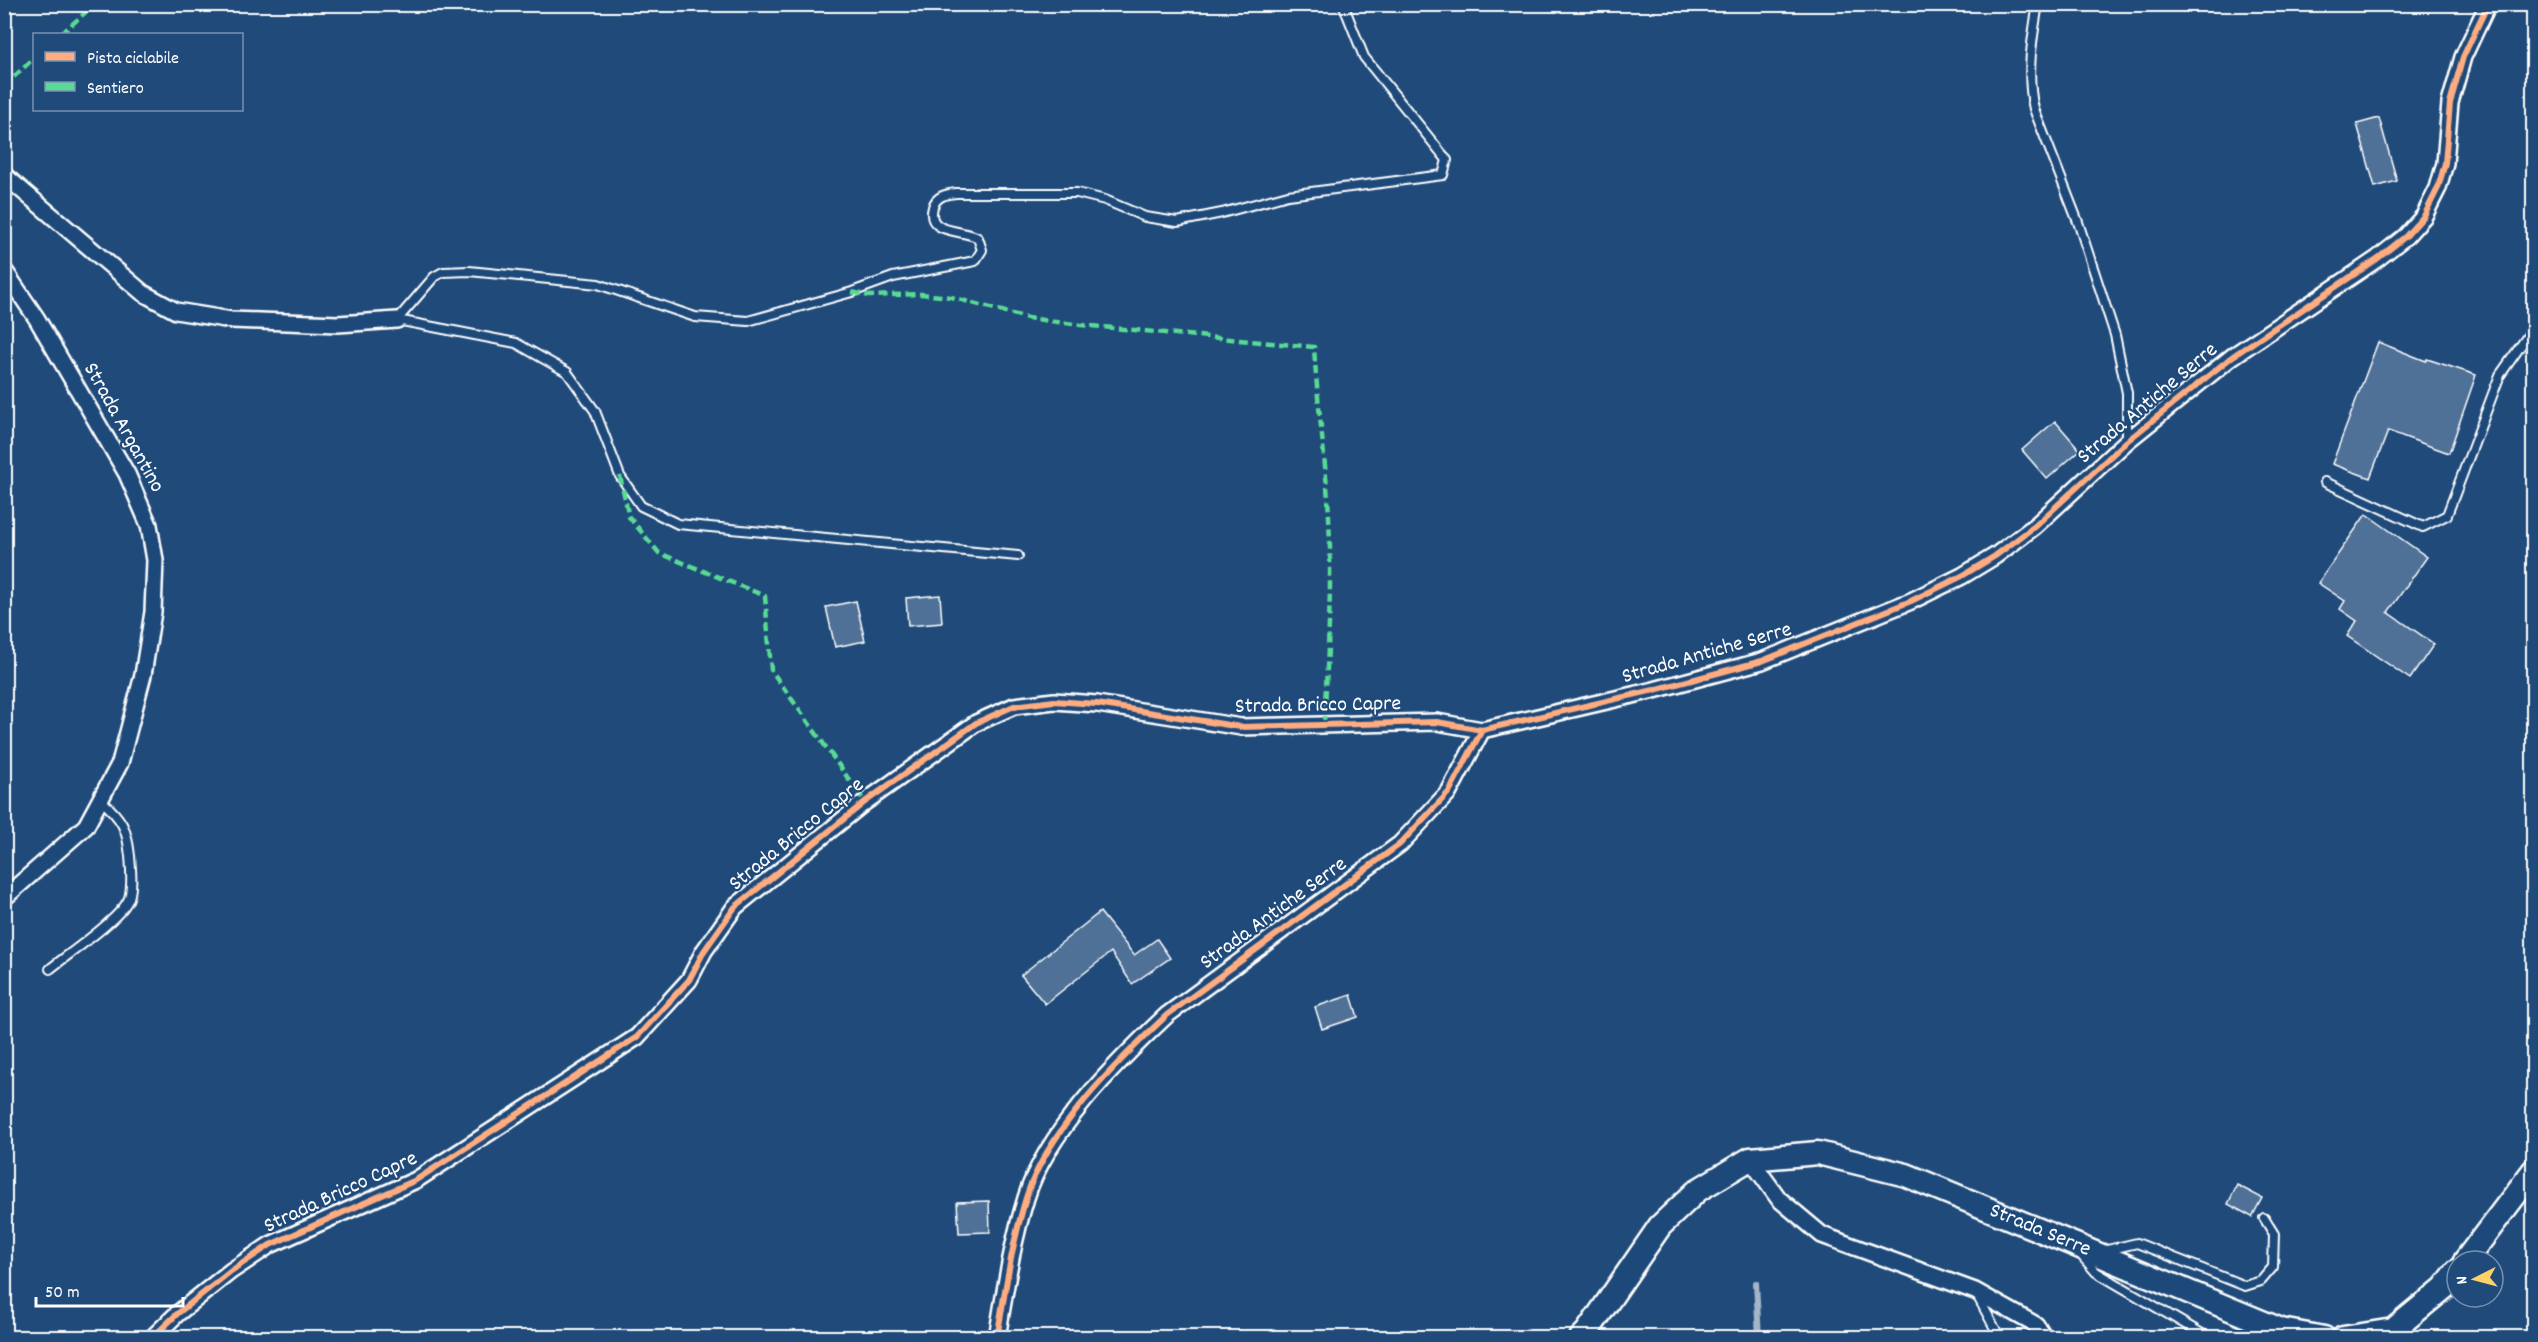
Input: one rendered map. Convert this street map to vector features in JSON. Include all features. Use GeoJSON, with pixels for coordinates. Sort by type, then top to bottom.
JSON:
{"type":"FeatureCollection","features":[{"type":"Feature","properties":{"kind":"main road","name":"Strada Serre"},"geometry":{"type":"LineString","coordinates":[[1581,1338],[1660,1226],[1698,1190],[1750,1159],[1818,1153],[1906,1175],[2281,1330],[2324,1338]]}},
{"type":"Feature","properties":{"kind":"main road"},"geometry":{"type":"LineString","coordinates":[[2473,1249],[2534,1170]]}},
{"type":"Feature","properties":{"kind":"main road"},"geometry":{"type":"LineString","coordinates":[[2343,1338],[2393,1330],[2445,1287]]}},
{"type":"Feature","properties":{"kind":"street","name":"Strada Antiche Serre"},"geometry":{"type":"LineString","coordinates":[[997,1338],[1012,1255],[1026,1197],[1046,1155],[1083,1101],[1136,1044],[1167,1015],[1400,844],[1449,792],[1482,730],[1654,690],[1762,661],[1911,601],[1962,576],[1995,556],[2035,525],[2127,441],[2233,356],[2377,259],[2406,236],[2424,216],[2438,188],[2445,163],[2450,103],[2463,57],[2488,4]]}},
{"type":"Feature","properties":{"kind":"street"},"geometry":{"type":"LineString","coordinates":[[4,175],[143,293],[176,311],[231,320],[338,324],[397,320]]}},
{"type":"Feature","properties":{"kind":"street","name":"Strada Argantino"},"geometry":{"type":"LineString","coordinates":[[4,270],[37,319],[127,474],[149,525],[155,560],[153,612],[143,675],[120,764],[86,826],[4,898]]}},
{"type":"Feature","properties":{"kind":"street","name":"Strada Bricco Capre"},"geometry":{"type":"LineString","coordinates":[[152,1338],[177,1314],[231,1271],[270,1245],[416,1180],[637,1037],[689,980],[704,951],[735,907],[865,802],[976,723],[1014,706],[1054,701],[1096,704],[1241,727],[1437,722],[1482,730]]}},
{"type":"Feature","properties":{"kind":"street"},"geometry":{"type":"LineString","coordinates":[[1750,1159],[1779,1199],[1822,1235],[1975,1291],[2036,1325],[2044,1338]]}},
{"type":"Feature","properties":{"kind":"lane"},"geometry":{"type":"LineString","coordinates":[[1018,556],[678,525],[641,506],[620,476],[595,411],[567,372],[516,343],[397,320],[434,277],[444,272],[469,271],[598,284],[695,317],[748,321],[852,292],[894,277],[975,261],[982,250],[978,238],[945,230],[935,222],[933,216],[934,203],[939,198],[956,193],[1077,193],[1105,200],[1145,217],[1177,222],[1222,213],[1287,195],[1443,175],[1447,160],[1364,57],[1343,4]]}},
{"type":"Feature","properties":{"kind":"lane"},"geometry":{"type":"LineString","coordinates":[[2038,4],[2032,44],[2030,92],[2034,109],[2078,222],[2115,335],[2127,393],[2127,441]]}},
{"type":"Feature","properties":{"kind":"lane"},"geometry":{"type":"LineString","coordinates":[[2325,482],[2423,527],[2447,515],[2500,375],[2534,327]]}},
{"type":"Feature","properties":{"kind":"lane"},"geometry":{"type":"LineString","coordinates":[[50,969],[118,914],[129,898],[131,878],[128,839],[119,816],[101,800]]}},
{"type":"Feature","properties":{"kind":"lane"},"geometry":{"type":"LineString","coordinates":[[2097,1253],[2124,1244],[2137,1243],[2245,1286],[2260,1281],[2273,1267],[2274,1234],[2264,1218]]}},
{"type":"Feature","properties":{"kind":"lane"},"geometry":{"type":"LineString","coordinates":[[2070,1242],[2096,1272],[2209,1338]]}},
{"type":"Feature","properties":{"kind":"lane"},"geometry":{"type":"LineString","coordinates":[[1975,1291],[2000,1338]]}},
{"type":"Feature","properties":{"kind":"building"},"geometry":{"type":"Polygon","coordinates":[[[2379,118],[2397,181],[2375,187],[2357,124],[2379,118]]]}},
{"type":"Feature","properties":{"kind":"building"},"geometry":{"type":"Polygon","coordinates":[[[2378,342],[2426,361],[2427,359],[2476,375],[2449,453],[2388,431],[2370,478],[2332,464],[2378,342]]]}},
{"type":"Feature","properties":{"kind":"building"},"geometry":{"type":"Polygon","coordinates":[[[2055,421],[2080,450],[2047,479],[2022,450],[2055,421]]]}},
{"type":"Feature","properties":{"kind":"building"},"geometry":{"type":"Polygon","coordinates":[[[2366,514],[2427,557],[2388,612],[2434,644],[2410,679],[2347,636],[2357,621],[2340,609],[2345,601],[2318,583],[2366,514]]]}},
{"type":"Feature","properties":{"kind":"building"},"geometry":{"type":"Polygon","coordinates":[[[940,595],[942,623],[908,626],[906,598],[940,595]]]}},
{"type":"Feature","properties":{"kind":"building"},"geometry":{"type":"Polygon","coordinates":[[[856,601],[865,641],[835,647],[826,607],[856,601]]]}},
{"type":"Feature","properties":{"kind":"building"},"geometry":{"type":"Polygon","coordinates":[[[1100,912],[1134,955],[1157,939],[1170,958],[1132,984],[1111,952],[1045,1004],[1021,975],[1100,912]]]}},
{"type":"Feature","properties":{"kind":"building"},"geometry":{"type":"Polygon","coordinates":[[[1351,995],[1358,1017],[1322,1029],[1315,1007],[1351,995]]]}},
{"type":"Feature","properties":{"kind":"building"},"geometry":{"type":"Polygon","coordinates":[[[2237,1185],[2262,1198],[2252,1217],[2228,1204],[2237,1185]]]}},
{"type":"Feature","properties":{"kind":"building"},"geometry":{"type":"Polygon","coordinates":[[[989,1201],[990,1232],[959,1233],[957,1202],[989,1201]]]}},
{"type":"Feature","properties":{"kind":"waterway"},"geometry":{"type":"LineString","coordinates":[[1756,1283],[1759,1338]]}},
{"type":"Feature","properties":{"kind":"marked path"},"geometry":{"type":"LineString","coordinates":[[62,33],[95,4]]}},
{"type":"Feature","properties":{"kind":"marked path"},"geometry":{"type":"LineString","coordinates":[[4,86],[33,59]]}},
{"type":"Feature","properties":{"kind":"marked path"},"geometry":{"type":"LineString","coordinates":[[852,292],[869,296],[921,294],[951,297],[1027,318],[1314,347],[1330,555],[1324,724]]}},
{"type":"Feature","properties":{"kind":"marked path"},"geometry":{"type":"LineString","coordinates":[[620,476],[629,517],[659,553],[765,596],[771,670],[865,802]]}},
{"type":"Feature","properties":{"kind":"cycle path"},"geometry":{"type":"LineString","coordinates":[[152,1338],[177,1314],[231,1271],[270,1245],[416,1180],[637,1037],[689,980],[704,951],[735,907],[865,802],[976,723],[1014,706],[1054,701],[1097,704],[1241,727],[1437,722],[1482,730],[1654,690],[1762,661],[1911,601],[1962,576],[1995,556],[2035,526],[2127,441],[2233,356],[2377,259],[2406,236],[2424,216],[2438,188],[2445,163],[2450,103],[2463,57],[2488,4]]}},
{"type":"Feature","properties":{"kind":"cycle path"},"geometry":{"type":"LineString","coordinates":[[997,1338],[1013,1250],[1026,1198],[1049,1148],[1085,1099],[1167,1015],[1400,844],[1449,792],[1482,730]]}}]}
